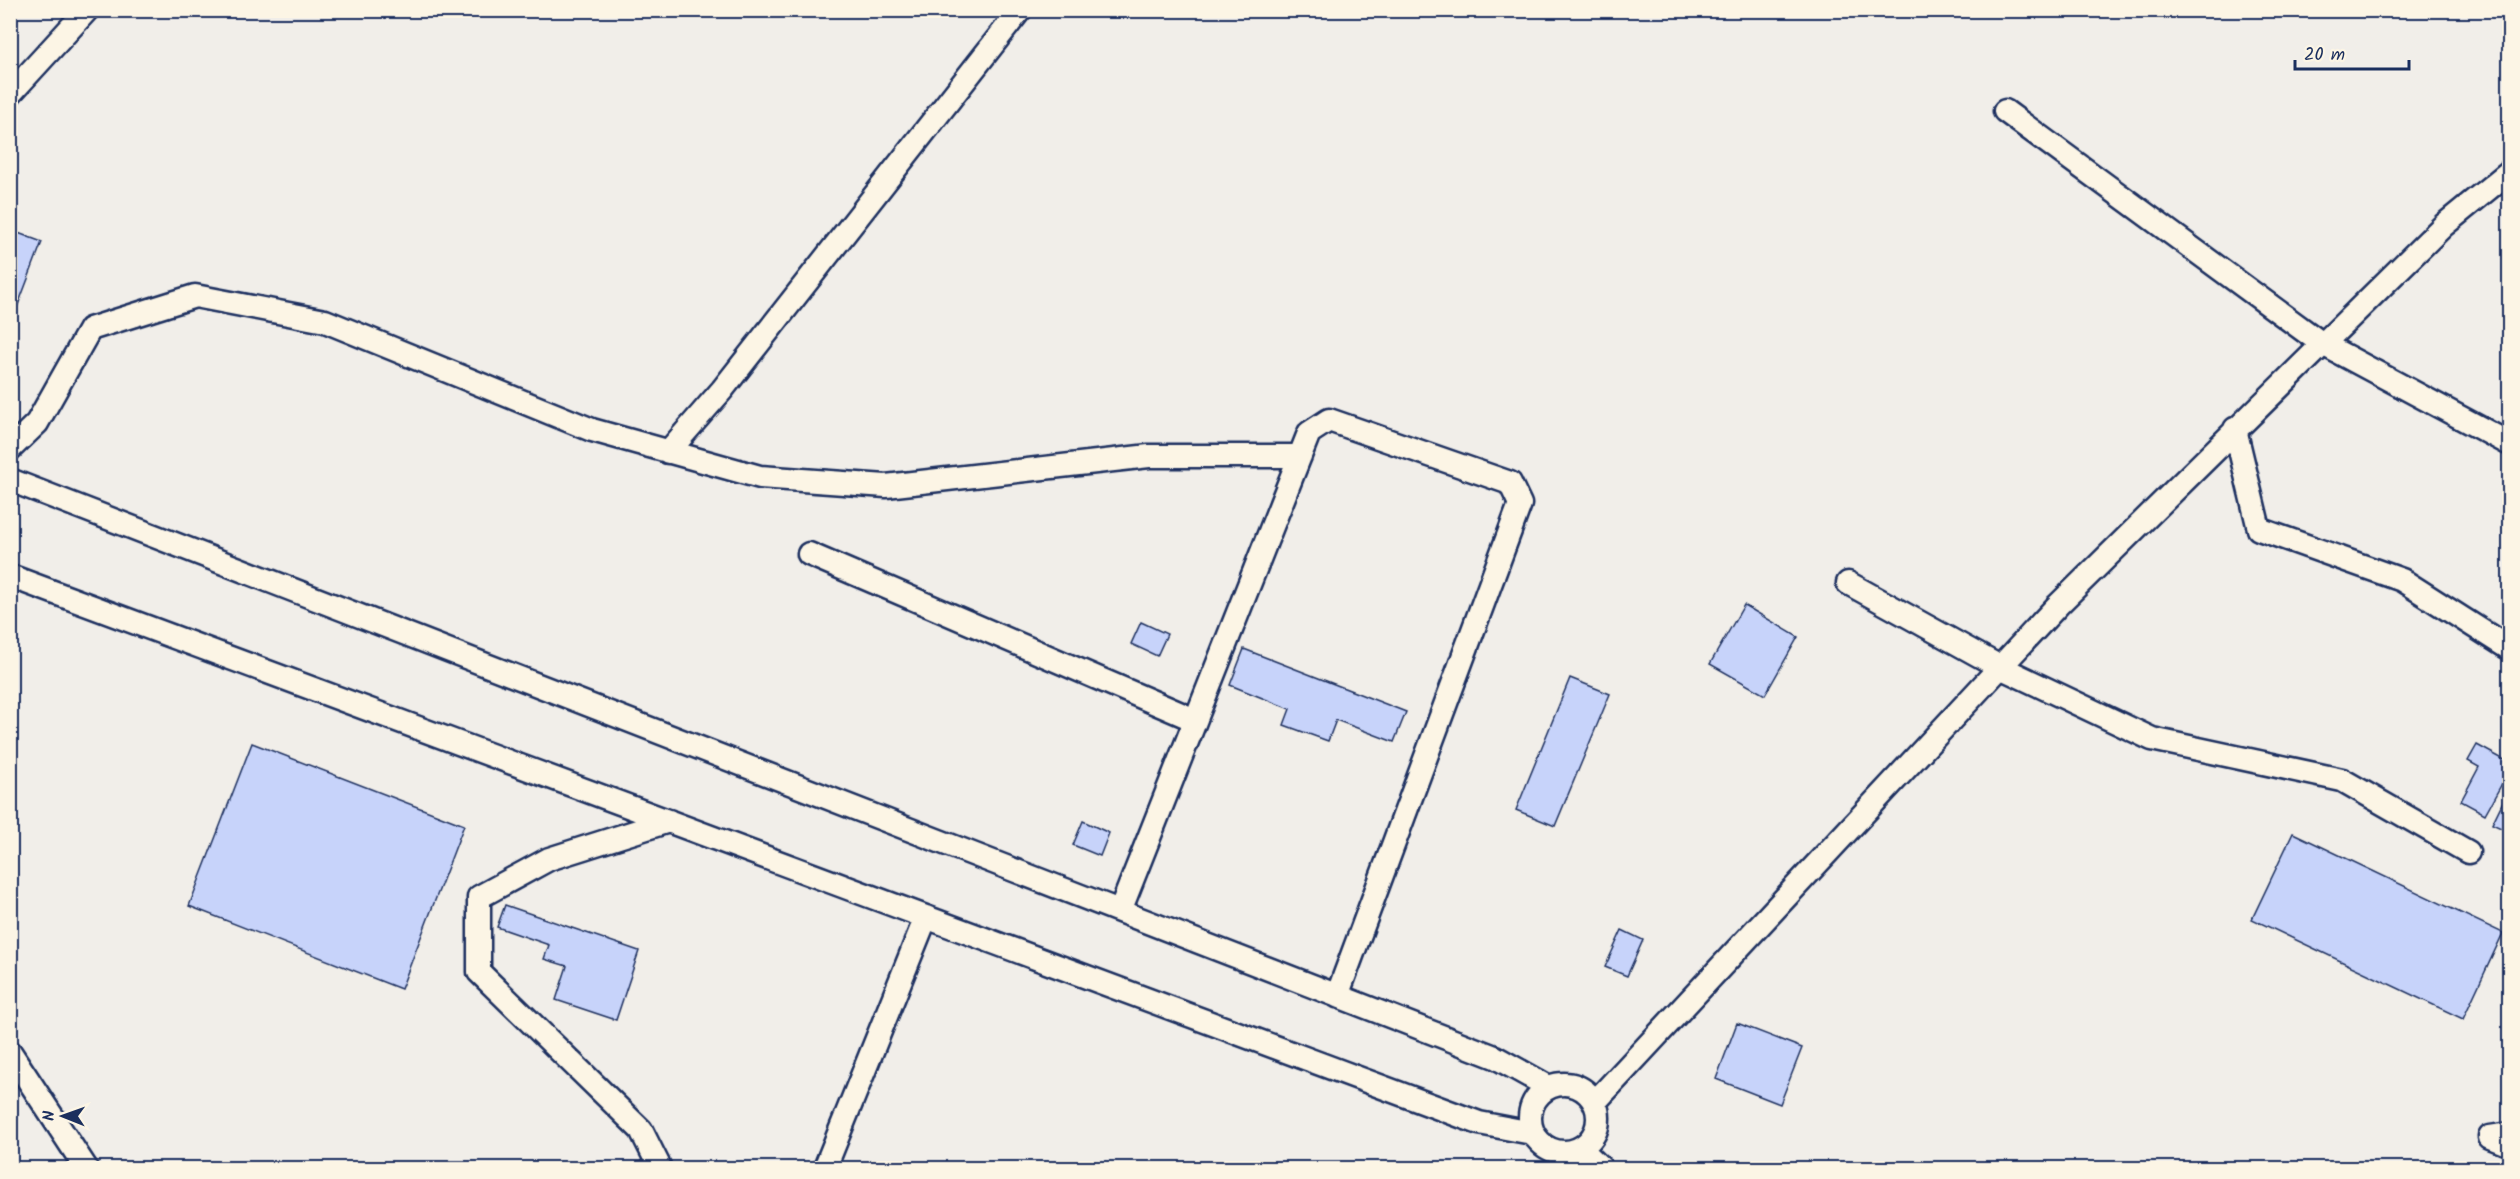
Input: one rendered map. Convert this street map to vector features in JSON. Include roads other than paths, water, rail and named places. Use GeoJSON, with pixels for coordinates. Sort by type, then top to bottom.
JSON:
{"type":"FeatureCollection","features":[{"type":"Feature","properties":{"kind":"lane"},"geometry":{"type":"LineString","coordinates":[[10,94],[87,10]]}},
{"type":"Feature","properties":{"kind":"lane"},"geometry":{"type":"LineString","coordinates":[[668,452],[722,390],[1020,10]]}},
{"type":"Feature","properties":{"kind":"lane"},"geometry":{"type":"LineString","coordinates":[[2005,111],[2321,343],[2510,444]]}},
{"type":"Feature","properties":{"kind":"lane"},"geometry":{"type":"LineString","coordinates":[[1595,1102],[2058,605],[2321,343],[2444,225],[2510,171]]}},
{"type":"Feature","properties":{"kind":"lane"},"geometry":{"type":"LineString","coordinates":[[10,449],[37,423],[90,329],[195,296],[325,321],[592,430],[760,477],[885,486],[1149,456],[1300,456]]}},
{"type":"Feature","properties":{"kind":"lane"},"geometry":{"type":"LineString","coordinates":[[1120,911],[1309,433],[1329,420],[1510,483],[1520,504],[1337,996]]}},
{"type":"Feature","properties":{"kind":"lane"},"geometry":{"type":"LineString","coordinates":[[2235,429],[2259,529],[2402,580],[2510,648]]}},
{"type":"Feature","properties":{"kind":"lane"},"geometry":{"type":"LineString","coordinates":[[10,480],[1495,1057],[1549,1087]]}},
{"type":"Feature","properties":{"kind":"lane"},"geometry":{"type":"LineString","coordinates":[[809,554],[1195,720]]}},
{"type":"Feature","properties":{"kind":"lane"},"geometry":{"type":"LineString","coordinates":[[10,576],[1479,1123],[1532,1133]]}},
{"type":"Feature","properties":{"kind":"lane"},"geometry":{"type":"LineString","coordinates":[[1848,583],[2000,667],[2152,739],[2342,780],[2468,852]]}},
{"type":"Feature","properties":{"kind":"lane"},"geometry":{"type":"LineString","coordinates":[[660,1168],[641,1130],[479,972],[479,897],[549,859],[669,821]]}},
{"type":"Feature","properties":{"kind":"lane"},"geometry":{"type":"LineString","coordinates":[[825,1168],[927,917]]}},
{"type":"Feature","properties":{"kind":"lane"},"geometry":{"type":"LineString","coordinates":[[10,1052],[86,1168]]}},
{"type":"Feature","properties":{"kind":"lane"},"geometry":{"type":"LineString","coordinates":[[1566,1083],[1583,1089],[1595,1102],[1599,1120],[1594,1137],[1581,1149],[1562,1154],[1544,1148],[1532,1133],[1529,1115],[1535,1098],[1549,1087],[1566,1083]]}},
{"type":"Feature","properties":{"kind":"lane"},"geometry":{"type":"LineString","coordinates":[[2510,1134],[2490,1137],[2510,1145]]}},
{"type":"Feature","properties":{"kind":"lane"},"geometry":{"type":"LineString","coordinates":[[1581,1149],[1601,1168]]}}]}
